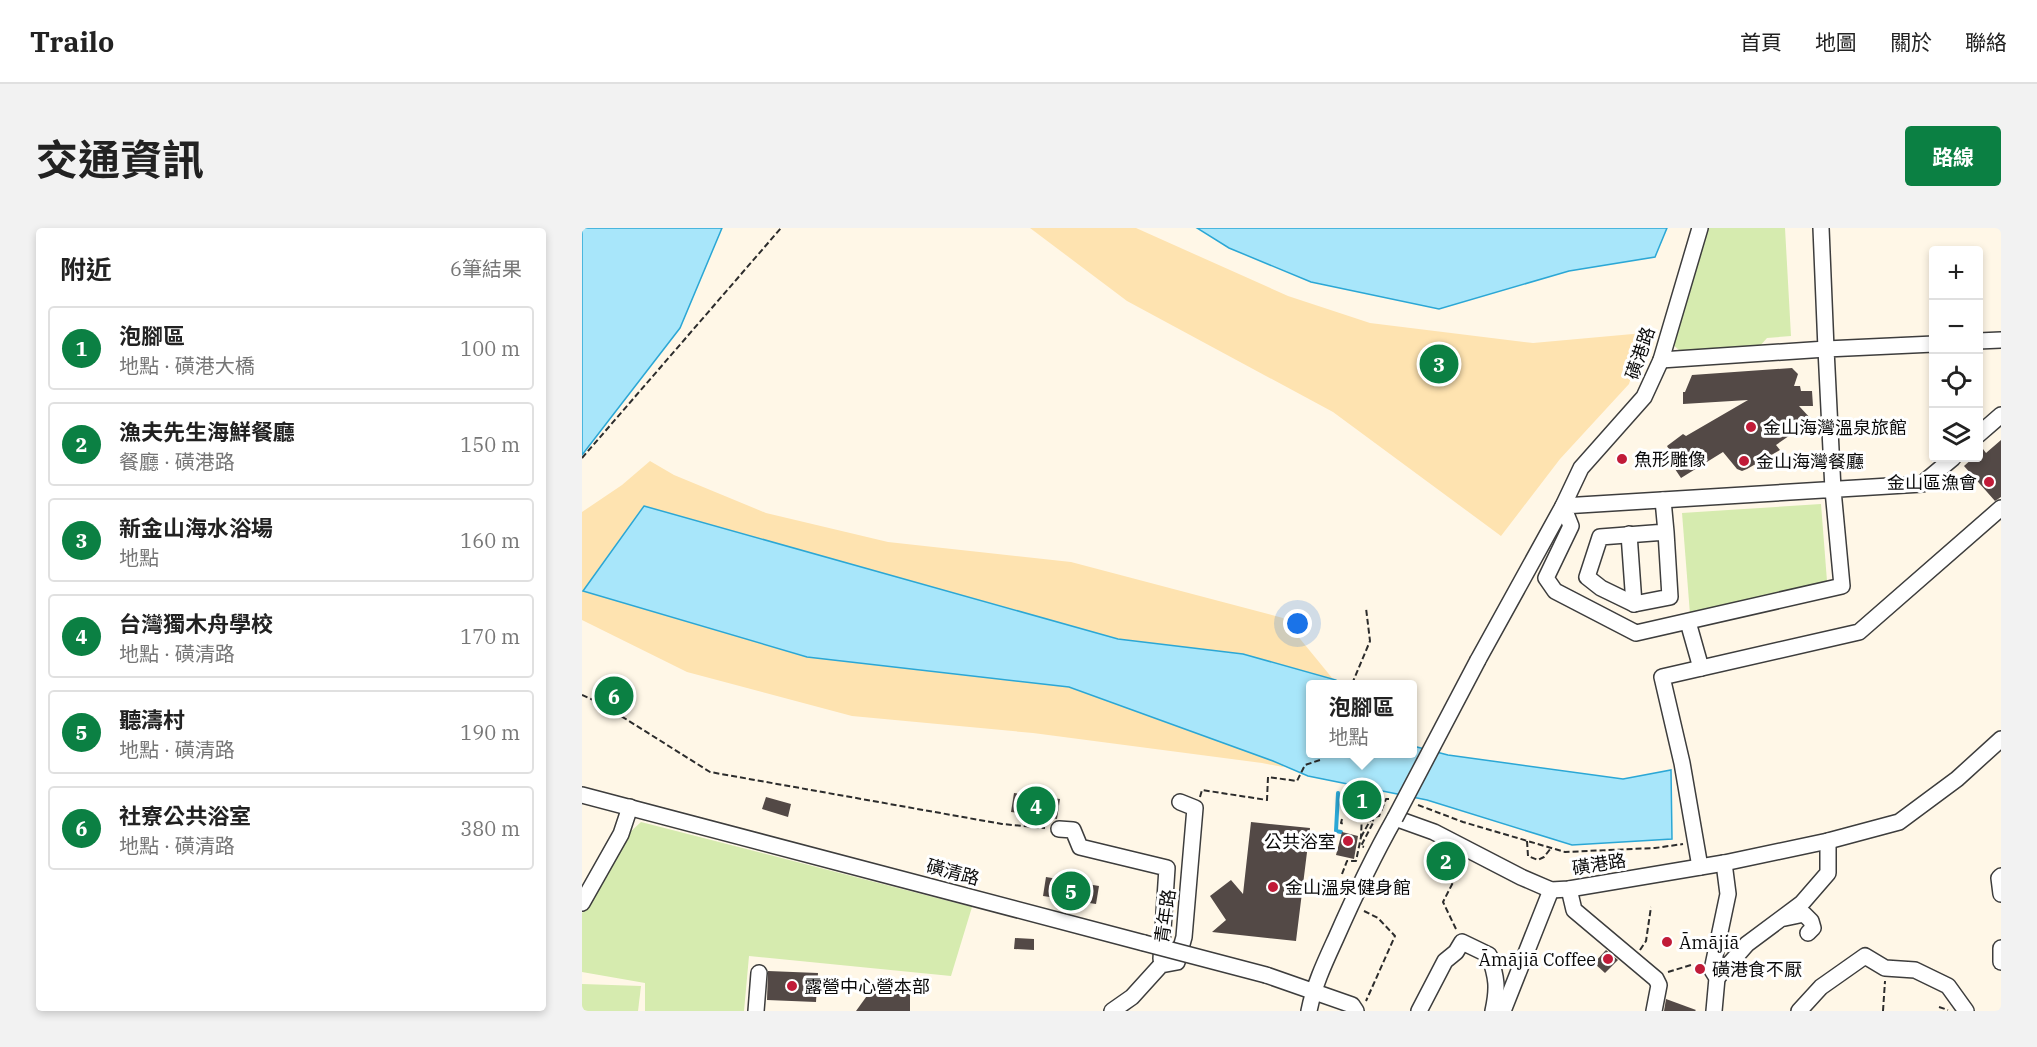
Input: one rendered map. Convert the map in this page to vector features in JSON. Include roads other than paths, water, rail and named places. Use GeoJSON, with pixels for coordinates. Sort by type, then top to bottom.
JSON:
{"type":"FeatureCollection","features":[{"type":"Feature","properties":{"kind":"street","name":"磺港路"},"geometry":{"type":"LineString","coordinates":[[1700,228],[1660,360],[1644,397],[1581,468],[1563,506],[1478,660],[1395,818],[1434,832],[1551,890],[1569,889],[1724,863],[1899,822],[1957,779],[2001,739]]}},
{"type":"Feature","properties":{"kind":"street"},"geometry":{"type":"LineString","coordinates":[[1821,228],[1833,490],[1842,586],[1636,633],[1555,591],[1546,578],[1571,526],[1563,506],[1833,490],[1922,484],[1948,462]]}},
{"type":"Feature","properties":{"kind":"street"},"geometry":{"type":"LineString","coordinates":[[1983,341],[2001,340]]}},
{"type":"Feature","properties":{"kind":"street"},"geometry":{"type":"LineString","coordinates":[[1660,360],[1929,344]]}},
{"type":"Feature","properties":{"kind":"street"},"geometry":{"type":"LineString","coordinates":[[1983,431],[2001,415]]}},
{"type":"Feature","properties":{"kind":"street"},"geometry":{"type":"LineString","coordinates":[[1663,500],[1666,532],[1670,597],[1634,604],[1601,588],[1587,577],[1600,537],[1666,532]]}},
{"type":"Feature","properties":{"kind":"street"},"geometry":{"type":"LineString","coordinates":[[1700,867],[1682,763],[1662,677],[1858,632],[2001,508]]}},
{"type":"Feature","properties":{"kind":"street"},"geometry":{"type":"LineString","coordinates":[[1629,534],[1634,604]]}},
{"type":"Feature","properties":{"kind":"street"},"geometry":{"type":"LineString","coordinates":[[1688,622],[1701,668]]}},
{"type":"Feature","properties":{"kind":"street","name":"磺清路"},"geometry":{"type":"LineString","coordinates":[[582,795],[1266,975],[1352,1005],[1361,1006]]}},
{"type":"Feature","properties":{"kind":"street","name":"青年路"},"geometry":{"type":"LineString","coordinates":[[1112,1011],[1132,997],[1161,965],[1177,962],[1184,937],[1195,808],[1180,802]]}},
{"type":"Feature","properties":{"kind":"street"},"geometry":{"type":"LineString","coordinates":[[582,903],[621,834],[630,807]]}},
{"type":"Feature","properties":{"kind":"street"},"geometry":{"type":"LineString","coordinates":[[1309,1011],[1313,990],[1350,905],[1395,818]]}},
{"type":"Feature","properties":{"kind":"street"},"geometry":{"type":"LineString","coordinates":[[1059,829],[1073,830],[1080,847],[1167,868],[1161,965]]}},
{"type":"Feature","properties":{"kind":"street"},"geometry":{"type":"LineString","coordinates":[[1713,1011],[1717,978],[1747,944],[1802,903],[1828,873],[1828,840]]}},
{"type":"Feature","properties":{"kind":"street"},"geometry":{"type":"LineString","coordinates":[[1717,978],[1712,970],[1728,894],[1724,863]]}},
{"type":"Feature","properties":{"kind":"street"},"geometry":{"type":"LineString","coordinates":[[2001,876],[1999,878],[2001,894]]}},
{"type":"Feature","properties":{"kind":"street"},"geometry":{"type":"LineString","coordinates":[[1569,889],[1574,910],[1656,979],[1659,986],[1654,1011]]}},
{"type":"Feature","properties":{"kind":"street"},"geometry":{"type":"LineString","coordinates":[[1503,1011],[1551,890]]}},
{"type":"Feature","properties":{"kind":"street"},"geometry":{"type":"LineString","coordinates":[[1782,919],[1804,914],[1811,921],[1813,928],[1808,933]]}},
{"type":"Feature","properties":{"kind":"street"},"geometry":{"type":"LineString","coordinates":[[1419,1011],[1445,961],[1456,952],[1462,942],[1490,955],[1496,975],[1497,989],[1493,1011]]}},
{"type":"Feature","properties":{"kind":"street"},"geometry":{"type":"LineString","coordinates":[[2001,948],[2001,962]]}},
{"type":"Feature","properties":{"kind":"street"},"geometry":{"type":"LineString","coordinates":[[1799,1011],[1821,987],[1865,956],[1885,968],[1915,970],[1948,986],[1966,1011]]}},
{"type":"Feature","properties":{"kind":"street"},"geometry":{"type":"LineString","coordinates":[[756,1011],[759,973]]}},
{"type":"Feature","properties":{"kind":"water"},"geometry":{"type":"Polygon","coordinates":[[[582,228],[722,228],[680,328],[582,455],[582,228]]]}},
{"type":"Feature","properties":{"kind":"water"},"geometry":{"type":"Polygon","coordinates":[[[1197,228],[1667,228],[1655,257],[1569,271],[1439,309],[1311,282],[1229,248],[1197,228]]]}},
{"type":"Feature","properties":{"kind":"water"},"geometry":{"type":"Polygon","coordinates":[[[644,506],[1118,639],[1243,654],[1336,680],[1306,680],[1306,758],[1417,758],[1417,747],[1448,755],[1623,779],[1671,770],[1672,839],[1572,845],[1427,800],[1308,776],[1273,761],[1069,687],[807,657],[583,591],[644,506]]]}},
{"type":"Feature","properties":{"kind":"waterway"},"geometry":{"type":"LineString","coordinates":[[1338,793],[1336,831],[1341,832]]}},
{"type":"Feature","properties":{"kind":"place","name":"新金山海水浴場"},"geometry":{"type":"Point","coordinates":[1439,364]}},
{"type":"Feature","properties":{"kind":"place","name":"金山海灣溫泉旅館"},"geometry":{"type":"Point","coordinates":[1751,427]}},
{"type":"Feature","properties":{"kind":"place","name":"魚形雕像"},"geometry":{"type":"Point","coordinates":[1622,459]}},
{"type":"Feature","properties":{"kind":"place","name":"金山海灣餐廳"},"geometry":{"type":"Point","coordinates":[1744,461]}},
{"type":"Feature","properties":{"kind":"place","name":"金山區漁會"},"geometry":{"type":"Point","coordinates":[1989,482]}},
{"type":"Feature","properties":{"kind":"place","name":"社寮公共浴室"},"geometry":{"type":"Point","coordinates":[614,696]}},
{"type":"Feature","properties":{"kind":"place","name":"泡腳區"},"geometry":{"type":"Point","coordinates":[1362,800]}},
{"type":"Feature","properties":{"kind":"place","name":"台灣獨木舟學校"},"geometry":{"type":"Point","coordinates":[1036,806]}},
{"type":"Feature","properties":{"kind":"place","name":"公共浴室"},"geometry":{"type":"Point","coordinates":[1348,841]}},
{"type":"Feature","properties":{"kind":"place","name":"漁夫先生海鮮餐廳"},"geometry":{"type":"Point","coordinates":[1446,861]}},
{"type":"Feature","properties":{"kind":"place","name":"金山溫泉健身館"},"geometry":{"type":"Point","coordinates":[1273,887]}},
{"type":"Feature","properties":{"kind":"place","name":"聽濤村"},"geometry":{"type":"Point","coordinates":[1071,891]}},
{"type":"Feature","properties":{"kind":"place","name":"Āmājiā"},"geometry":{"type":"Point","coordinates":[1667,942]}},
{"type":"Feature","properties":{"kind":"place","name":"Āmājiā Coffee"},"geometry":{"type":"Point","coordinates":[1608,959]}},
{"type":"Feature","properties":{"kind":"place","name":"磺港食不厭"},"geometry":{"type":"Point","coordinates":[1700,969]}},
{"type":"Feature","properties":{"kind":"place","name":"露營中心營本部"},"geometry":{"type":"Point","coordinates":[792,986]}}]}
